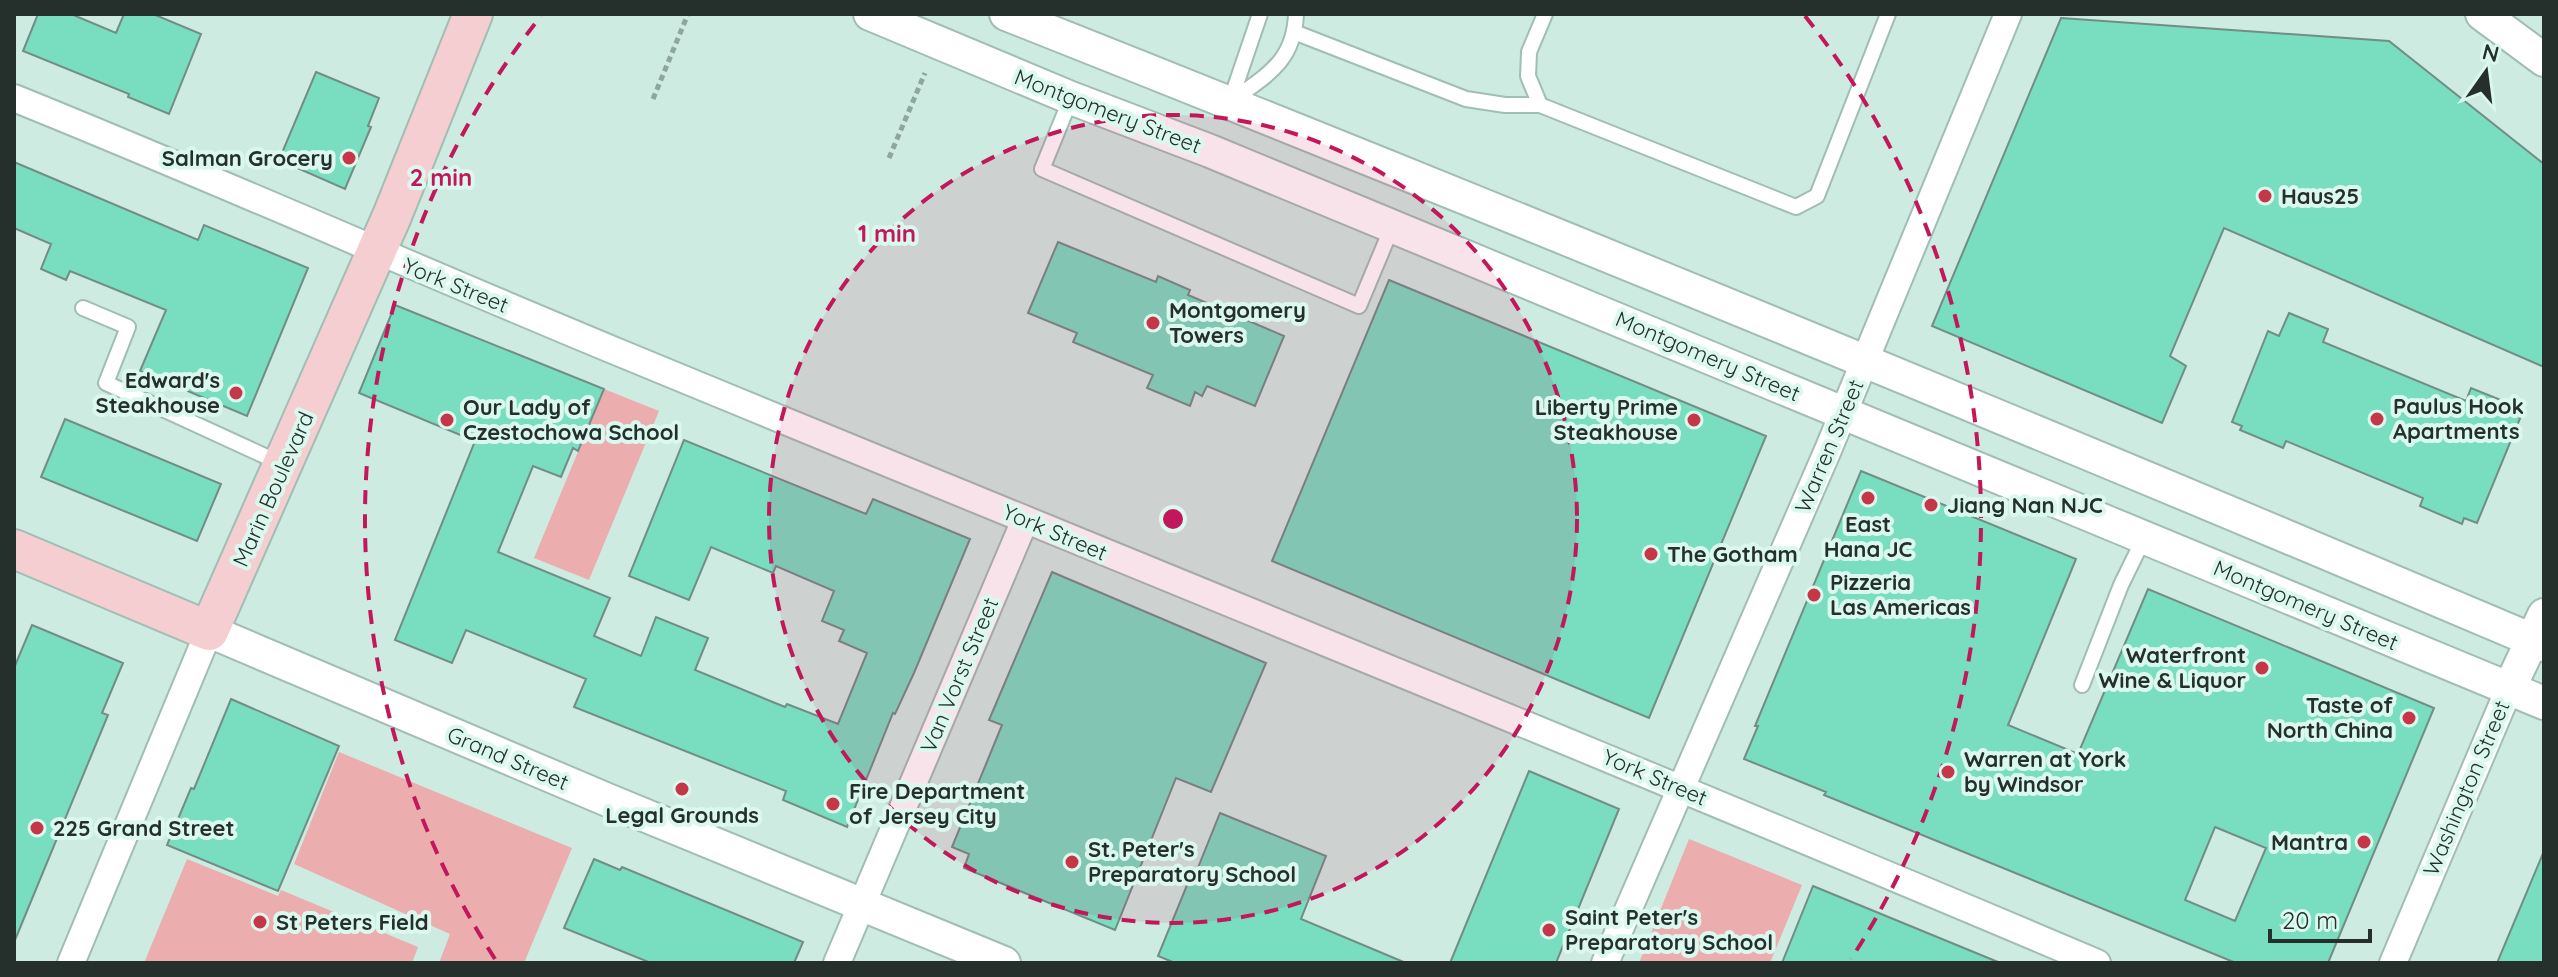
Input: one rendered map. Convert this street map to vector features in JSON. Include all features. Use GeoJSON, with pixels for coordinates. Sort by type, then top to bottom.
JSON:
{"type":"FeatureCollection","features":[{"type":"Feature","properties":{"kind":"main road","name":"Marin Boulevard"},"geometry":{"type":"LineString","coordinates":[[209,631],[376,252],[473,14]]}},
{"type":"Feature","properties":{"kind":"main road","name":"Grand Street"},"geometry":{"type":"LineString","coordinates":[[14,549],[209,631]]}},
{"type":"Feature","properties":{"kind":"street","name":"Montgomery Street"},"geometry":{"type":"LineString","coordinates":[[870,14],[932,26],[1071,98],[1393,226],[2544,703]]}},
{"type":"Feature","properties":{"kind":"street"},"geometry":{"type":"LineString","coordinates":[[1006,14],[2540,633]]}},
{"type":"Feature","properties":{"kind":"street","name":"Warren Street"},"geometry":{"type":"LineString","coordinates":[[1605,963],[1843,413],[2008,14]]}},
{"type":"Feature","properties":{"kind":"street"},"geometry":{"type":"LineString","coordinates":[[2482,14],[2544,60]]}},
{"type":"Feature","properties":{"kind":"street","name":"York Street"},"geometry":{"type":"LineString","coordinates":[[14,98],[200,173],[376,252],[1679,787],[2097,963]]}},
{"type":"Feature","properties":{"kind":"street"},"geometry":{"type":"LineString","coordinates":[[1210,151],[1229,102]]}},
{"type":"Feature","properties":{"kind":"street","name":"Van Vorst Street"},"geometry":{"type":"LineString","coordinates":[[837,963],[1025,520]]}},
{"type":"Feature","properties":{"kind":"street","name":"Grand Street"},"geometry":{"type":"LineString","coordinates":[[209,631],[1004,963]]}},
{"type":"Feature","properties":{"kind":"street","name":"Marin Boulevard"},"geometry":{"type":"LineString","coordinates":[[71,963],[209,631]]}},
{"type":"Feature","properties":{"kind":"street","name":"Washington Street"},"geometry":{"type":"LineString","coordinates":[[2393,963],[2509,689],[2540,633]]}},
{"type":"Feature","properties":{"kind":"lane"},"geometry":{"type":"LineString","coordinates":[[1229,102],[1260,14]]}},
{"type":"Feature","properties":{"kind":"lane"},"geometry":{"type":"LineString","coordinates":[[1229,102],[1280,66],[1294,32],[1296,14]]}},
{"type":"Feature","properties":{"kind":"lane"},"geometry":{"type":"LineString","coordinates":[[1540,105],[1528,76],[1529,52],[1545,14]]}},
{"type":"Feature","properties":{"kind":"lane"},"geometry":{"type":"LineString","coordinates":[[1294,32],[1466,99],[1505,105],[1540,105],[1796,207],[1817,196],[1888,14]]}},
{"type":"Feature","properties":{"kind":"lane"},"geometry":{"type":"LineString","coordinates":[[1071,98],[1042,169],[1359,306],[1393,226]]}},
{"type":"Feature","properties":{"kind":"lane"},"geometry":{"type":"LineString","coordinates":[[83,308],[128,327],[106,383],[284,465]]}},
{"type":"Feature","properties":{"kind":"lane"},"geometry":{"type":"LineString","coordinates":[[2082,685],[2121,585],[2144,538]]}},
{"type":"Feature","properties":{"kind":"path"},"geometry":{"type":"LineString","coordinates":[[653,99],[688,14]]}},
{"type":"Feature","properties":{"kind":"path"},"geometry":{"type":"LineString","coordinates":[[889,158],[925,73]]}},
{"type":"Feature","properties":{"kind":"shaded area"},"geometry":{"type":"Polygon","coordinates":[[[604,389],[659,411],[589,580],[534,558],[604,389]]]}},
{"type":"Feature","properties":{"kind":"shaded area"},"geometry":{"type":"Polygon","coordinates":[[[339,752],[572,848],[524,963],[439,963],[450,934],[294,864],[339,752]]]}},
{"type":"Feature","properties":{"kind":"shaded area"},"geometry":{"type":"Polygon","coordinates":[[[1689,839],[1802,885],[1770,963],[1639,963],[1689,839]]]}},
{"type":"Feature","properties":{"kind":"shaded area","name":"St Peters Field"},"geometry":{"type":"Polygon","coordinates":[[[187,859],[278,896],[281,890],[418,947],[412,963],[144,963],[187,859]]]}},
{"type":"Feature","properties":{"kind":"building"},"geometry":{"type":"Polygon","coordinates":[[[38,14],[71,14],[116,33],[124,14],[153,14],[201,34],[169,114],[128,97],[129,94],[23,51],[38,14]]]}},
{"type":"Feature","properties":{"kind":"building","name":"Haus25"},"geometry":{"type":"Polygon","coordinates":[[[2061,18],[2389,41],[2544,164],[2544,367],[2224,228],[2170,356],[2186,366],[2162,423],[1932,326],[2061,18]]]}},
{"type":"Feature","properties":{"kind":"building"},"geometry":{"type":"Polygon","coordinates":[[[316,72],[379,98],[368,126],[371,127],[345,189],[279,160],[316,72]]]}},
{"type":"Feature","properties":{"kind":"building"},"geometry":{"type":"Polygon","coordinates":[[[14,162],[198,240],[204,225],[308,268],[247,416],[140,371],[166,310],[70,271],[66,280],[41,269],[51,244],[14,228],[14,162]]]}},
{"type":"Feature","properties":{"kind":"building","name":"Montgomery Towers"},"geometry":{"type":"Polygon","coordinates":[[[1058,242],[1156,282],[1158,276],[1190,290],[1188,295],[1284,336],[1255,406],[1207,386],[1202,396],[1195,392],[1190,406],[1147,388],[1153,375],[1073,342],[1077,333],[1028,313],[1058,242]]]}},
{"type":"Feature","properties":{"kind":"building"},"geometry":{"type":"Polygon","coordinates":[[[1389,280],[1766,436],[1649,718],[1272,561],[1389,280]]]}},
{"type":"Feature","properties":{"kind":"building"},"geometry":{"type":"Polygon","coordinates":[[[395,305],[604,389],[578,451],[573,448],[561,477],[533,466],[498,552],[610,598],[594,636],[641,656],[656,617],[708,638],[695,670],[785,707],[787,704],[838,724],[867,653],[839,641],[844,630],[822,621],[834,591],[776,566],[773,573],[711,547],[689,600],[629,576],[684,440],[866,514],[873,499],[970,539],[914,673],[893,713],[847,827],[783,800],[786,791],[574,707],[586,679],[466,630],[452,663],[395,640],[475,441],[359,393],[395,305]]]}},
{"type":"Feature","properties":{"kind":"building","name":"Paulus Hook Apartments"},"geometry":{"type":"Polygon","coordinates":[[[2289,313],[2328,329],[2323,342],[2466,401],[2471,388],[2511,404],[2509,411],[2521,416],[2477,523],[2464,518],[2462,524],[2420,506],[2423,498],[2286,441],[2283,448],[2240,430],[2242,426],[2232,422],[2268,331],[2279,336],[2289,313]]]}},
{"type":"Feature","properties":{"kind":"building"},"geometry":{"type":"Polygon","coordinates":[[[65,419],[221,484],[197,541],[41,477],[65,419]]]}},
{"type":"Feature","properties":{"kind":"building"},"geometry":{"type":"Polygon","coordinates":[[[1861,471],[2076,559],[2008,725],[2078,754],[2148,589],[2434,708],[2328,963],[2236,963],[1824,795],[1826,792],[1744,759],[1758,726],[1755,726],[1861,471]],[[2215,827],[2185,900],[2235,921],[2266,848],[2215,827]]]}},
{"type":"Feature","properties":{"kind":"building"},"geometry":{"type":"Polygon","coordinates":[[[1052,572],[1266,663],[1211,792],[1176,778],[1115,930],[964,868],[969,854],[952,847],[1002,725],[989,720],[1052,572]]]}},
{"type":"Feature","properties":{"kind":"building","name":"225 Grand Street"},"geometry":{"type":"Polygon","coordinates":[[[32,625],[123,663],[102,713],[108,715],[15,940],[14,668],[32,625]]]}},
{"type":"Feature","properties":{"kind":"building"},"geometry":{"type":"Polygon","coordinates":[[[231,699],[339,746],[278,891],[167,845],[231,699]]]}},
{"type":"Feature","properties":{"kind":"building"},"geometry":{"type":"Polygon","coordinates":[[[1529,771],[1619,809],[1556,963],[1450,963],[1529,771]]]}},
{"type":"Feature","properties":{"kind":"building"},"geometry":{"type":"Polygon","coordinates":[[[1220,813],[1326,856],[1301,919],[1406,963],[1175,963],[1158,956],[1220,813]]]}},
{"type":"Feature","properties":{"kind":"building"},"geometry":{"type":"Polygon","coordinates":[[[2544,851],[2544,963],[2497,963],[2544,851]]]}},
{"type":"Feature","properties":{"kind":"building"},"geometry":{"type":"Polygon","coordinates":[[[594,859],[620,870],[622,867],[803,942],[794,963],[651,963],[564,928],[594,859]]]}},
{"type":"Feature","properties":{"kind":"building"},"geometry":{"type":"Polygon","coordinates":[[[1813,886],[1998,962],[1998,963],[1782,963],[1813,886]]]}},
{"type":"Feature","properties":{"kind":"place","name":"Salman Grocery"},"geometry":{"type":"Point","coordinates":[349,158]}},
{"type":"Feature","properties":{"kind":"place","name":"Haus25"},"geometry":{"type":"Point","coordinates":[2265,196]}},
{"type":"Feature","properties":{"kind":"place","name":"Montgomery Towers"},"geometry":{"type":"Point","coordinates":[1153,323]}},
{"type":"Feature","properties":{"kind":"place","name":"Edward's Steakhouse"},"geometry":{"type":"Point","coordinates":[236,393]}},
{"type":"Feature","properties":{"kind":"place","name":"Paulus Hook Apartments"},"geometry":{"type":"Point","coordinates":[2377,419]}},
{"type":"Feature","properties":{"kind":"place","name":"Our Lady of Czestochowa School"},"geometry":{"type":"Point","coordinates":[447,420]}},
{"type":"Feature","properties":{"kind":"place","name":"Liberty Prime Steakhouse"},"geometry":{"type":"Point","coordinates":[1694,420]}},
{"type":"Feature","properties":{"kind":"place","name":"East Hana JC"},"geometry":{"type":"Point","coordinates":[1868,498]}},
{"type":"Feature","properties":{"kind":"place","name":"Jiang Nan NJC"},"geometry":{"type":"Point","coordinates":[1931,505]}},
{"type":"Feature","properties":{"kind":"place","name":"The Gotham"},"geometry":{"type":"Point","coordinates":[1651,554]}},
{"type":"Feature","properties":{"kind":"place","name":"Pizzeria Las Americas"},"geometry":{"type":"Point","coordinates":[1814,595]}},
{"type":"Feature","properties":{"kind":"place","name":"Waterfront Wine & Liquor"},"geometry":{"type":"Point","coordinates":[2262,668]}},
{"type":"Feature","properties":{"kind":"place","name":"Taste of North China"},"geometry":{"type":"Point","coordinates":[2409,718]}},
{"type":"Feature","properties":{"kind":"place","name":"Warren at York by Windsor"},"geometry":{"type":"Point","coordinates":[1948,772]}},
{"type":"Feature","properties":{"kind":"place","name":"Legal Grounds"},"geometry":{"type":"Point","coordinates":[682,789]}},
{"type":"Feature","properties":{"kind":"place","name":"Fire Department of Jersey City"},"geometry":{"type":"Point","coordinates":[833,804]}},
{"type":"Feature","properties":{"kind":"place","name":"225 Grand Street"},"geometry":{"type":"Point","coordinates":[37,828]}},
{"type":"Feature","properties":{"kind":"place","name":"Mantra"},"geometry":{"type":"Point","coordinates":[2364,842]}},
{"type":"Feature","properties":{"kind":"place","name":"St. Peter's Preparatory School"},"geometry":{"type":"Point","coordinates":[1072,862]}},
{"type":"Feature","properties":{"kind":"place","name":"St Peters Field"},"geometry":{"type":"Point","coordinates":[260,922]}},
{"type":"Feature","properties":{"kind":"place","name":"Saint Peter's Preparatory School"},"geometry":{"type":"Point","coordinates":[1549,930]}}]}
